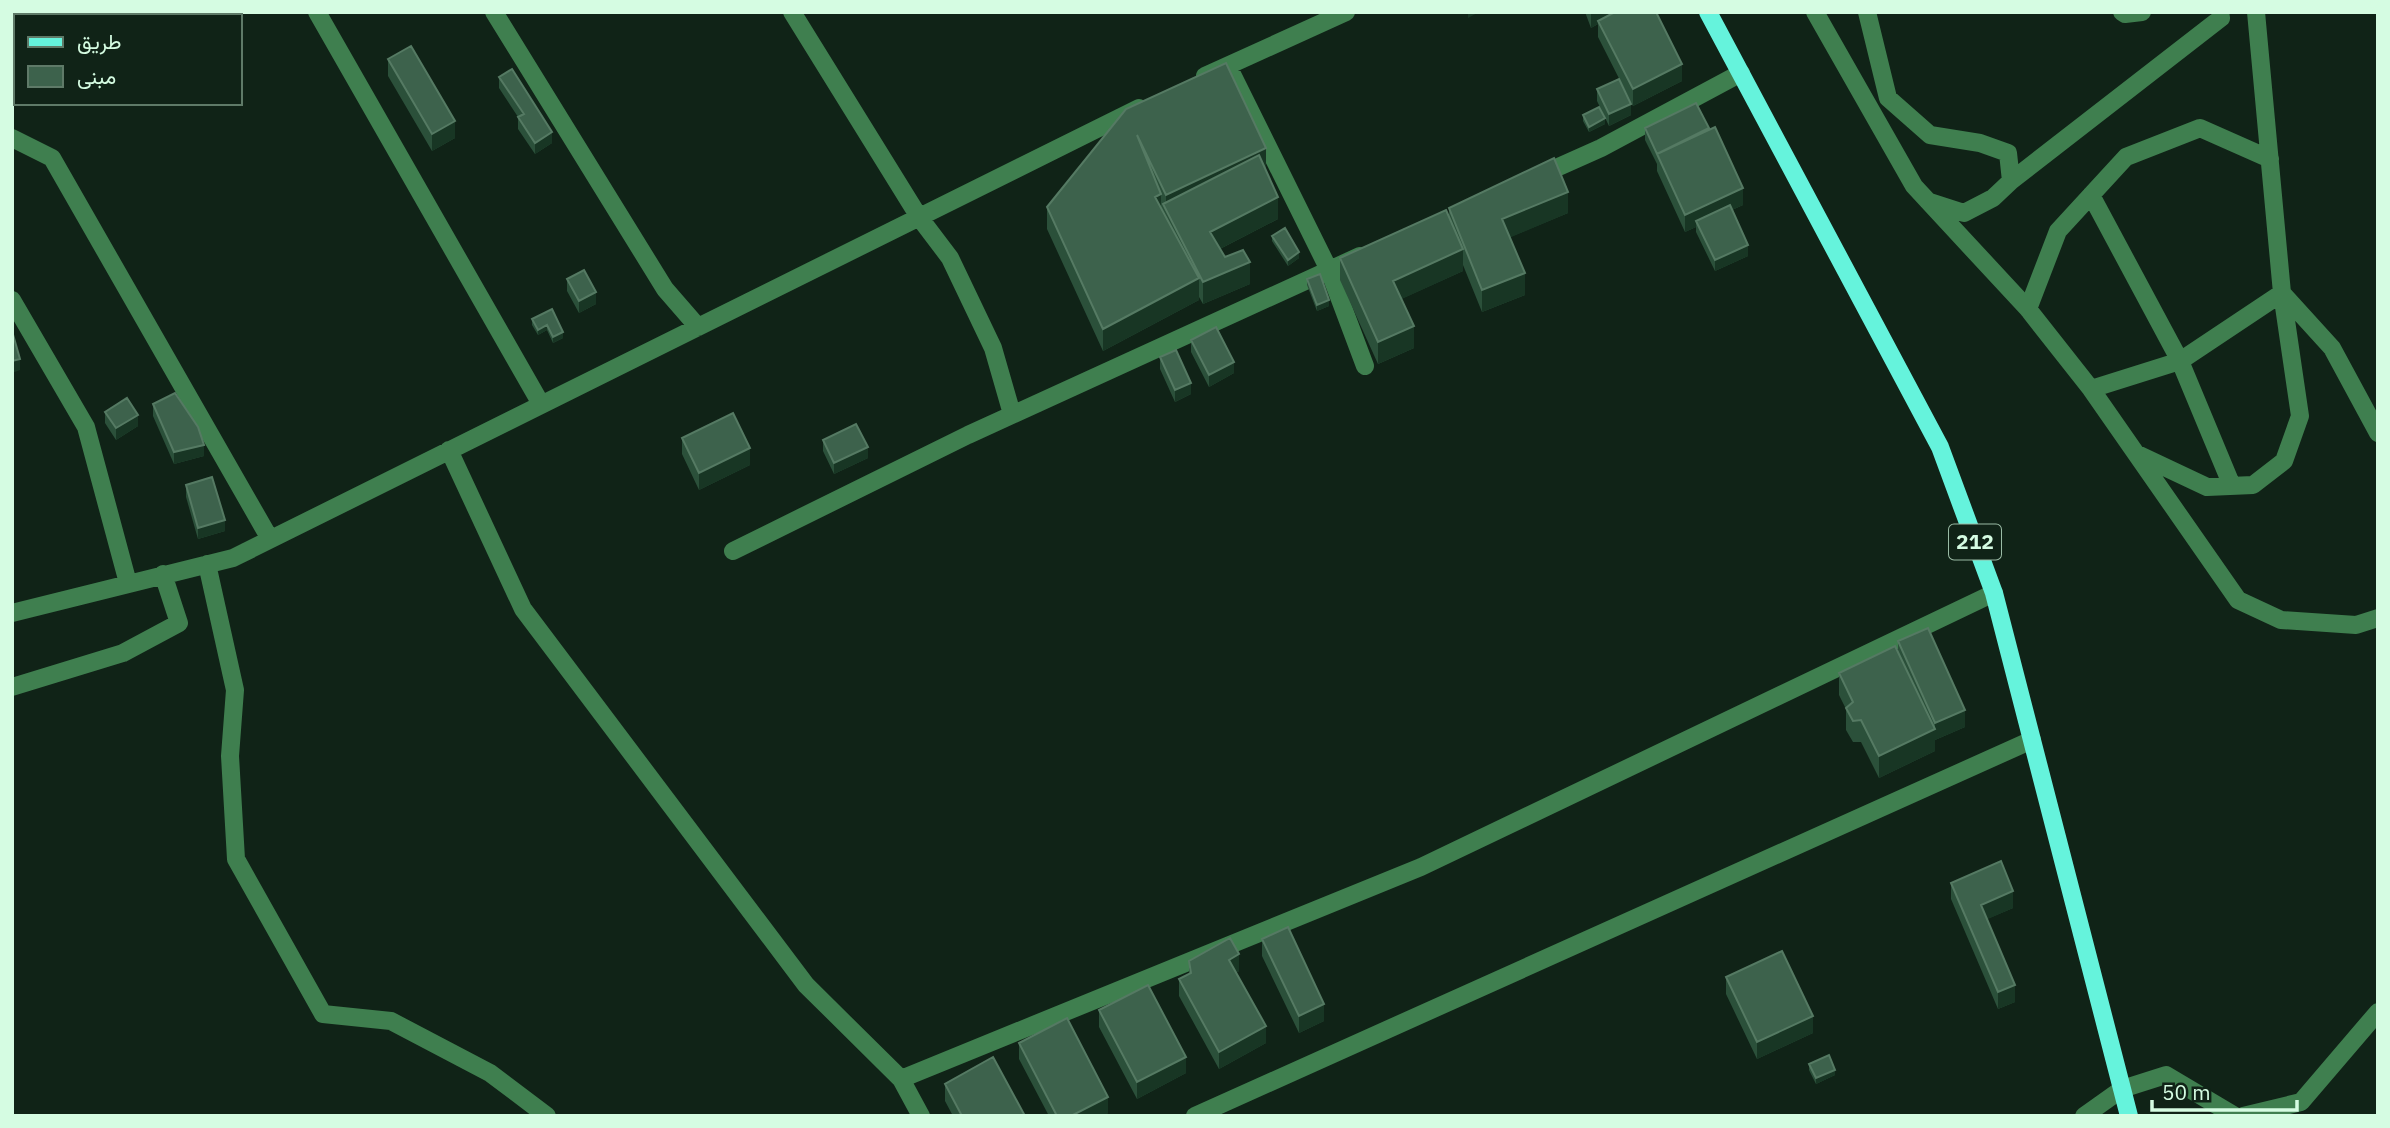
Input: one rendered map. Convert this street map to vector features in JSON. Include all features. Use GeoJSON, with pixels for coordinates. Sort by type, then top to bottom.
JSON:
{"type":"FeatureCollection","features":[{"type":"Feature","properties":{"kind":"main road","name":"212"},"geometry":{"type":"LineString","coordinates":[[1708,12],[1940,447],[1994,593],[2129,1116]]}},
{"type":"Feature","properties":{"kind":"street"},"geometry":{"type":"LineString","coordinates":[[317,12],[541,404]]}},
{"type":"Feature","properties":{"kind":"street"},"geometry":{"type":"LineString","coordinates":[[495,12],[665,289],[698,327]]}},
{"type":"Feature","properties":{"kind":"street"},"geometry":{"type":"LineString","coordinates":[[792,12],[919,217],[950,258],[993,348],[1012,414]]}},
{"type":"Feature","properties":{"kind":"street"},"geometry":{"type":"LineString","coordinates":[[1192,82],[1346,12]]}},
{"type":"Feature","properties":{"kind":"street"},"geometry":{"type":"LineString","coordinates":[[1815,12],[1914,186],[2028,309],[2091,389],[2238,600],[2281,620],[2356,625],[2378,618]]}},
{"type":"Feature","properties":{"kind":"street"},"geometry":{"type":"LineString","coordinates":[[1867,12],[1888,98],[1930,135],[1980,142],[2008,153],[2011,181]]}},
{"type":"Feature","properties":{"kind":"street"},"geometry":{"type":"LineString","coordinates":[[2122,12],[2125,15],[2142,12]]}},
{"type":"Feature","properties":{"kind":"street"},"geometry":{"type":"LineString","coordinates":[[1928,201],[1964,213],[1993,198],[2011,181],[2221,18],[2220,12]]}},
{"type":"Feature","properties":{"kind":"street"},"geometry":{"type":"LineString","coordinates":[[2136,454],[2207,487],[2253,485],[2284,461],[2300,416],[2282,293],[2256,12]]}},
{"type":"Feature","properties":{"kind":"street"},"geometry":{"type":"LineString","coordinates":[[1228,66],[1329,271],[1365,366]]}},
{"type":"Feature","properties":{"kind":"street"},"geometry":{"type":"LineString","coordinates":[[1515,187],[1601,148],[1741,73]]}},
{"type":"Feature","properties":{"kind":"street"},"geometry":{"type":"LineString","coordinates":[[12,613],[233,558],[1155,100]]}},
{"type":"Feature","properties":{"kind":"street"},"geometry":{"type":"LineString","coordinates":[[2028,309],[2058,231],[2126,157],[2200,128],[2270,159]]}},
{"type":"Feature","properties":{"kind":"street"},"geometry":{"type":"LineString","coordinates":[[12,138],[52,158],[270,539]]}},
{"type":"Feature","properties":{"kind":"street"},"geometry":{"type":"LineString","coordinates":[[2091,195],[2180,361],[2232,486]]}},
{"type":"Feature","properties":{"kind":"street"},"geometry":{"type":"LineString","coordinates":[[733,551],[1012,414],[1378,248]]}},
{"type":"Feature","properties":{"kind":"street"},"geometry":{"type":"LineString","coordinates":[[2091,389],[2180,361],[2282,293]]}},
{"type":"Feature","properties":{"kind":"street"},"geometry":{"type":"LineString","coordinates":[[2282,293],[2332,348],[2378,433]]}},
{"type":"Feature","properties":{"kind":"street"},"geometry":{"type":"LineString","coordinates":[[12,300],[86,427],[128,583]]}},
{"type":"Feature","properties":{"kind":"street"},"geometry":{"type":"LineString","coordinates":[[449,450],[523,609],[806,985],[901,1079],[921,1116]]}},
{"type":"Feature","properties":{"kind":"street"},"geometry":{"type":"LineString","coordinates":[[207,564],[235,690],[230,756],[236,859],[323,1014],[391,1021],[490,1073],[547,1116]]}},
{"type":"Feature","properties":{"kind":"street"},"geometry":{"type":"LineString","coordinates":[[12,687],[123,653],[179,623],[163,575]]}},
{"type":"Feature","properties":{"kind":"street"},"geometry":{"type":"LineString","coordinates":[[901,1079],[1421,867],[1994,593]]}},
{"type":"Feature","properties":{"kind":"street"},"geometry":{"type":"LineString","coordinates":[[1195,1116],[2032,740]]}},
{"type":"Feature","properties":{"kind":"street"},"geometry":{"type":"LineString","coordinates":[[2243,1116],[2301,1102],[2378,1012]]}},
{"type":"Feature","properties":{"kind":"street"},"geometry":{"type":"LineString","coordinates":[[2084,1116],[2122,1089],[2166,1075],[2235,1116]]}},
{"type":"Feature","properties":{"kind":"building"},"geometry":{"type":"Polygon","coordinates":[[[1615,12],[1656,12],[1682,64],[1633,89],[1598,21],[1615,12]]]}},
{"type":"Feature","properties":{"kind":"building"},"geometry":{"type":"Polygon","coordinates":[[[411,46],[455,121],[432,134],[388,59],[411,46]]]}},
{"type":"Feature","properties":{"kind":"building"},"geometry":{"type":"Polygon","coordinates":[[[1226,63],[1266,148],[1166,195],[1137,135],[1161,194],[1155,197],[1199,278],[1103,329],[1047,207],[1126,109],[1226,63]]]}},
{"type":"Feature","properties":{"kind":"building"},"geometry":{"type":"Polygon","coordinates":[[[512,69],[552,132],[535,143],[518,117],[524,114],[499,77],[512,69]]]}},
{"type":"Feature","properties":{"kind":"building"},"geometry":{"type":"Polygon","coordinates":[[[1619,79],[1631,104],[1609,114],[1597,89],[1619,79]]]}},
{"type":"Feature","properties":{"kind":"building"},"geometry":{"type":"Polygon","coordinates":[[[1696,103],[1709,128],[1657,154],[1645,128],[1696,103]]]}},
{"type":"Feature","properties":{"kind":"building"},"geometry":{"type":"Polygon","coordinates":[[[1599,107],[1605,118],[1589,127],[1583,115],[1599,107]]]}},
{"type":"Feature","properties":{"kind":"building"},"geometry":{"type":"Polygon","coordinates":[[[1715,127],[1743,188],[1685,215],[1657,154],[1715,127]]]}},
{"type":"Feature","properties":{"kind":"building"},"geometry":{"type":"Polygon","coordinates":[[[1259,155],[1278,197],[1210,232],[1225,257],[1243,250],[1250,262],[1203,282],[1163,204],[1259,155]]]}},
{"type":"Feature","properties":{"kind":"building"},"geometry":{"type":"Polygon","coordinates":[[[1554,158],[1568,192],[1502,219],[1525,273],[1482,290],[1449,208],[1554,158]]]}},
{"type":"Feature","properties":{"kind":"building"},"geometry":{"type":"Polygon","coordinates":[[[1730,205],[1748,245],[1715,260],[1696,221],[1730,205]]]}},
{"type":"Feature","properties":{"kind":"building"},"geometry":{"type":"Polygon","coordinates":[[[1446,210],[1463,249],[1393,281],[1414,326],[1378,342],[1340,258],[1446,210]]]}},
{"type":"Feature","properties":{"kind":"building"},"geometry":{"type":"Polygon","coordinates":[[[1285,228],[1299,252],[1288,260],[1272,236],[1285,228]]]}},
{"type":"Feature","properties":{"kind":"building"},"geometry":{"type":"Polygon","coordinates":[[[584,270],[596,292],[579,301],[567,279],[584,270]]]}},
{"type":"Feature","properties":{"kind":"building"},"geometry":{"type":"Polygon","coordinates":[[[1320,274],[1329,300],[1317,305],[1307,279],[1320,274]]]}},
{"type":"Feature","properties":{"kind":"building"},"geometry":{"type":"Polygon","coordinates":[[[552,309],[563,332],[553,337],[547,325],[538,330],[532,319],[552,309]]]}},
{"type":"Feature","properties":{"kind":"building"},"geometry":{"type":"Polygon","coordinates":[[[1216,327],[1234,362],[1209,375],[1191,340],[1216,327]]]}},
{"type":"Feature","properties":{"kind":"building"},"geometry":{"type":"Polygon","coordinates":[[[12,331],[20,359],[12,361],[12,331]]]}},
{"type":"Feature","properties":{"kind":"building"},"geometry":{"type":"Polygon","coordinates":[[[1176,350],[1191,383],[1175,390],[1160,357],[1176,350]]]}},
{"type":"Feature","properties":{"kind":"building"},"geometry":{"type":"Polygon","coordinates":[[[175,393],[198,427],[204,445],[174,452],[153,404],[175,393]]]}},
{"type":"Feature","properties":{"kind":"building"},"geometry":{"type":"Polygon","coordinates":[[[127,398],[138,415],[116,428],[105,412],[127,398]]]}},
{"type":"Feature","properties":{"kind":"building"},"geometry":{"type":"Polygon","coordinates":[[[733,413],[750,448],[699,473],[682,438],[733,413]]]}},
{"type":"Feature","properties":{"kind":"building"},"geometry":{"type":"Polygon","coordinates":[[[856,424],[868,447],[834,463],[823,440],[856,424]]]}},
{"type":"Feature","properties":{"kind":"building"},"geometry":{"type":"Polygon","coordinates":[[[212,477],[225,520],[198,528],[186,485],[212,477]]]}},
{"type":"Feature","properties":{"kind":"building"},"geometry":{"type":"Polygon","coordinates":[[[1928,628],[1965,710],[1935,723],[1898,641],[1928,628]]]}},
{"type":"Feature","properties":{"kind":"building"},"geometry":{"type":"Polygon","coordinates":[[[1895,646],[1935,729],[1879,756],[1861,720],[1853,721],[1846,708],[1853,702],[1839,673],[1895,646]]]}},
{"type":"Feature","properties":{"kind":"building"},"geometry":{"type":"Polygon","coordinates":[[[2001,861],[2013,891],[1981,905],[2015,985],[1998,992],[1951,883],[2001,861]]]}},
{"type":"Feature","properties":{"kind":"building"},"geometry":{"type":"Polygon","coordinates":[[[1288,927],[1324,1004],[1299,1016],[1262,939],[1288,927]]]}},
{"type":"Feature","properties":{"kind":"building"},"geometry":{"type":"Polygon","coordinates":[[[1230,938],[1239,954],[1229,960],[1266,1026],[1219,1052],[1179,979],[1191,973],[1189,961],[1230,938]]]}},
{"type":"Feature","properties":{"kind":"building"},"geometry":{"type":"Polygon","coordinates":[[[1782,951],[1813,1016],[1757,1042],[1726,977],[1782,951]]]}},
{"type":"Feature","properties":{"kind":"building"},"geometry":{"type":"Polygon","coordinates":[[[1148,985],[1186,1057],[1137,1082],[1099,1010],[1148,985]]]}},
{"type":"Feature","properties":{"kind":"building"},"geometry":{"type":"Polygon","coordinates":[[[1067,1018],[1108,1097],[1071,1116],[1057,1116],[1019,1043],[1067,1018]]]}},
{"type":"Feature","properties":{"kind":"building"},"geometry":{"type":"Polygon","coordinates":[[[1829,1055],[1835,1070],[1816,1078],[1809,1064],[1829,1055]]]}},
{"type":"Feature","properties":{"kind":"building"},"geometry":{"type":"Polygon","coordinates":[[[993,1057],[1025,1116],[962,1116],[945,1084],[993,1057]]]}}]}
